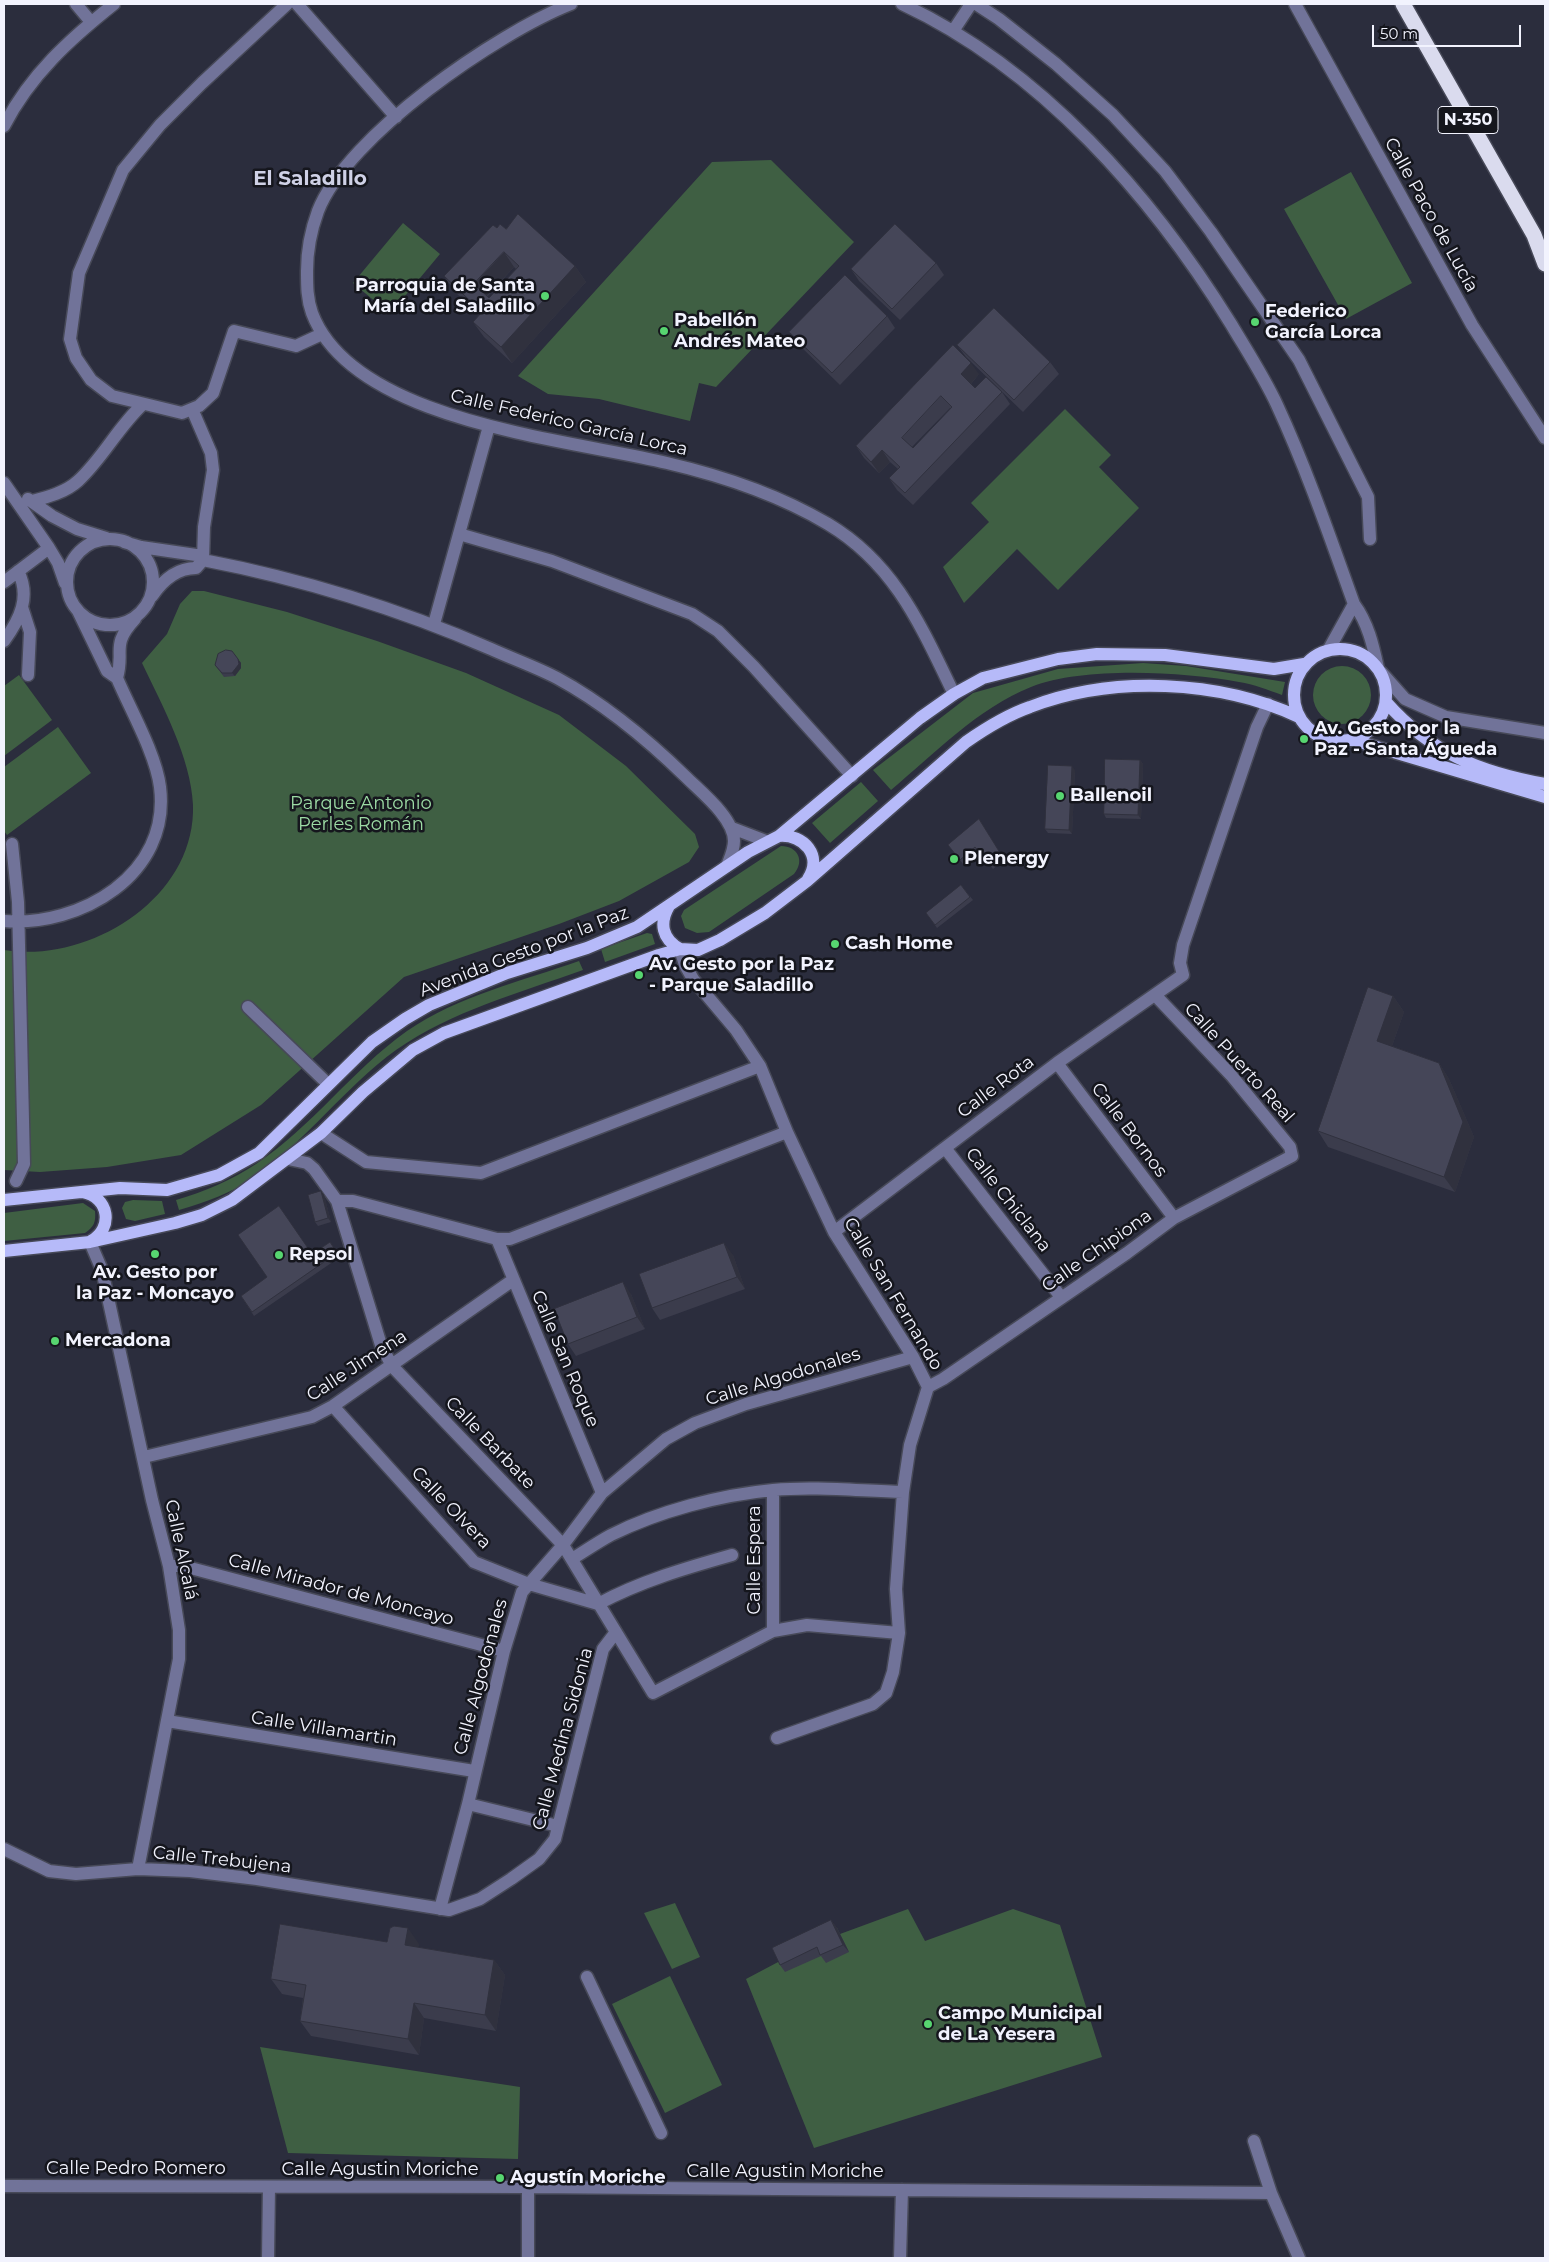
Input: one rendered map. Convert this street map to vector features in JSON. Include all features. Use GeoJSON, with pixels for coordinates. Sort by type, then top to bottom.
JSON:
{"type":"FeatureCollection","features":[{"type":"Feature","properties":{"kind":"highway","name":"N-350"},"geometry":{"type":"LineString","coordinates":[[1403,4],[1534,235],[1545,264]]}},
{"type":"Feature","properties":{"kind":"highway","name":"N-350"},"geometry":{"type":"LineString","coordinates":[[1534,235],[1545,248]]}},
{"type":"Feature","properties":{"kind":"main road"},"geometry":{"type":"LineString","coordinates":[[1329,649],[1352,649],[1371,660],[1380,670],[1386,686],[1386,702],[1382,716],[1374,727],[1363,736],[1352,740],[1335,741],[1320,737],[1308,728],[1299,716],[1294,704],[1294,690],[1297,677],[1304,664],[1315,655],[1329,649]]}},
{"type":"Feature","properties":{"kind":"main road","name":"Avenida Gesto por la Paz"},"geometry":{"type":"LineString","coordinates":[[4,1200],[120,1188],[167,1190],[219,1175],[259,1153],[372,1042],[429,1005],[507,973],[587,948],[637,927],[766,841],[779,836],[920,718],[954,694],[983,678],[1058,659],[1097,654],[1165,655],[1274,669],[1304,664]]}},
{"type":"Feature","properties":{"kind":"main road"},"geometry":{"type":"LineString","coordinates":[[4,1251],[90,1242],[175,1223],[202,1215],[232,1200],[321,1133],[388,1070],[413,1050],[444,1033],[680,949],[698,950],[720,940],[765,913],[807,881],[966,742],[992,725],[1029,707],[1086,692],[1145,686],[1188,687],[1245,696],[1299,716]]}},
{"type":"Feature","properties":{"kind":"main road"},"geometry":{"type":"LineString","coordinates":[[1386,702],[1407,726],[1444,751],[1466,763],[1545,784]]}},
{"type":"Feature","properties":{"kind":"main road"},"geometry":{"type":"LineString","coordinates":[[1352,740],[1545,797]]}},
{"type":"Feature","properties":{"kind":"main road"},"geometry":{"type":"LineString","coordinates":[[779,836],[796,837],[810,848],[813,866],[807,881]]}},
{"type":"Feature","properties":{"kind":"main road"},"geometry":{"type":"LineString","coordinates":[[669,906],[662,922],[663,930],[667,938],[680,949]]}},
{"type":"Feature","properties":{"kind":"main road"},"geometry":{"type":"LineString","coordinates":[[81,1192],[97,1198],[106,1213],[103,1230],[90,1242]]}},
{"type":"Feature","properties":{"kind":"street"},"geometry":{"type":"LineString","coordinates":[[76,4],[91,22]]}},
{"type":"Feature","properties":{"kind":"street"},"geometry":{"type":"LineString","coordinates":[[4,126],[33,79],[52,58],[91,22],[114,4]]}},
{"type":"Feature","properties":{"kind":"street"},"geometry":{"type":"LineString","coordinates":[[287,4],[160,125],[122,170],[79,273],[70,339],[76,358],[91,380],[112,396],[182,413],[199,406],[213,393],[234,331],[296,346],[322,334]]}},
{"type":"Feature","properties":{"kind":"street"},"geometry":{"type":"LineString","coordinates":[[297,4],[396,117]]}},
{"type":"Feature","properties":{"kind":"street","name":"Calle Federico García Lorca"},"geometry":{"type":"LineString","coordinates":[[571,4],[532,22],[479,54],[396,117],[354,156],[333,182],[315,218],[309,244],[307,290],[312,312],[322,334],[344,360],[378,386],[441,412],[489,426],[668,463],[723,478],[794,505],[831,526],[877,561],[908,601],[954,694]]}},
{"type":"Feature","properties":{"kind":"street"},"geometry":{"type":"LineString","coordinates":[[902,4],[953,31],[996,60],[1063,116],[1131,186],[1208,287],[1276,404],[1318,503],[1354,604],[1362,615],[1371,638],[1380,670],[1405,699],[1446,717],[1545,733]]}},
{"type":"Feature","properties":{"kind":"street"},"geometry":{"type":"LineString","coordinates":[[953,31],[971,4]]}},
{"type":"Feature","properties":{"kind":"street"},"geometry":{"type":"LineString","coordinates":[[976,4],[999,19],[1056,64],[1113,114],[1165,171],[1211,232],[1299,360],[1368,496],[1370,539]]}},
{"type":"Feature","properties":{"kind":"street","name":"Calle Paco de Lucía"},"geometry":{"type":"LineString","coordinates":[[1295,4],[1472,325],[1545,438]]}},
{"type":"Feature","properties":{"kind":"street"},"geometry":{"type":"LineString","coordinates":[[32,501],[63,490],[77,482],[104,451],[125,420],[143,404]]}},
{"type":"Feature","properties":{"kind":"street"},"geometry":{"type":"LineString","coordinates":[[117,678],[120,667],[118,648],[120,641],[151,597],[161,584],[173,574],[187,568],[196,568],[203,560],[204,527],[213,470],[211,452],[192,409]]}},
{"type":"Feature","properties":{"kind":"street"},"geometry":{"type":"LineString","coordinates":[[434,624],[489,426]]}},
{"type":"Feature","properties":{"kind":"street"},"geometry":{"type":"LineString","coordinates":[[7,487],[32,501],[52,516],[77,529],[142,547],[196,555],[203,560],[313,586],[434,624],[557,678],[598,704],[659,751],[704,795],[732,828],[766,841]]}},
{"type":"Feature","properties":{"kind":"street"},"geometry":{"type":"LineString","coordinates":[[4,921],[37,922],[63,916],[90,905],[127,879],[148,850],[156,833],[160,787],[146,745],[117,678],[107,671],[68,590],[58,563],[7,487]]}},
{"type":"Feature","properties":{"kind":"street"},"geometry":{"type":"LineString","coordinates":[[459,534],[552,561],[692,614],[718,632],[754,667],[852,776]]}},
{"type":"Feature","properties":{"kind":"street"},"geometry":{"type":"LineString","coordinates":[[68,590],[69,568],[82,550],[91,544],[119,540],[135,547],[149,564],[153,580],[151,597]]}},
{"type":"Feature","properties":{"kind":"street"},"geometry":{"type":"LineString","coordinates":[[4,581],[49,548]]}},
{"type":"Feature","properties":{"kind":"street"},"geometry":{"type":"LineString","coordinates":[[4,641],[13,628],[22,607],[25,585],[18,571]]}},
{"type":"Feature","properties":{"kind":"street"},"geometry":{"type":"LineString","coordinates":[[1329,649],[1354,604]]}},
{"type":"Feature","properties":{"kind":"street"},"geometry":{"type":"LineString","coordinates":[[22,607],[30,632],[28,675]]}},
{"type":"Feature","properties":{"kind":"street"},"geometry":{"type":"LineString","coordinates":[[78,611],[86,618],[107,626],[129,622],[138,615]]}},
{"type":"Feature","properties":{"kind":"street","name":"Calle Rota"},"geometry":{"type":"LineString","coordinates":[[834,1232],[1057,1063],[1156,996],[1183,975],[1180,963],[1183,945],[1257,728],[1268,704]]}},
{"type":"Feature","properties":{"kind":"street"},"geometry":{"type":"LineString","coordinates":[[727,866],[734,847],[732,828]]}},
{"type":"Feature","properties":{"kind":"street"},"geometry":{"type":"LineString","coordinates":[[12,844],[19,922],[24,1164],[16,1181]]}},
{"type":"Feature","properties":{"kind":"street","name":"Calle San Fernando"},"geometry":{"type":"LineString","coordinates":[[680,949],[685,965],[736,1030],[760,1066],[787,1132],[834,1232],[913,1357],[928,1387],[910,1445],[903,1492],[896,1589],[899,1633],[886,1694],[873,1704],[777,1738]]}},
{"type":"Feature","properties":{"kind":"street","name":"Calle Puerto Real"},"geometry":{"type":"LineString","coordinates":[[1156,996],[1231,1075],[1290,1147],[1292,1156]]}},
{"type":"Feature","properties":{"kind":"street"},"geometry":{"type":"LineString","coordinates":[[248,1006],[328,1084]]}},
{"type":"Feature","properties":{"kind":"street","name":"Calle Bornos"},"geometry":{"type":"LineString","coordinates":[[1057,1063],[1174,1218]]}},
{"type":"Feature","properties":{"kind":"street"},"geometry":{"type":"LineString","coordinates":[[321,1133],[366,1162],[482,1173],[760,1066]]}},
{"type":"Feature","properties":{"kind":"street"},"geometry":{"type":"LineString","coordinates":[[337,1201],[353,1201],[496,1239],[510,1239],[787,1132]]}},
{"type":"Feature","properties":{"kind":"street","name":"Calle Chiclana"},"geometry":{"type":"LineString","coordinates":[[945,1148],[1060,1297]]}},
{"type":"Feature","properties":{"kind":"street","name":"Calle Chipiona"},"geometry":{"type":"LineString","coordinates":[[928,1387],[943,1379],[1060,1297],[1127,1253],[1174,1218],[1292,1156]]}},
{"type":"Feature","properties":{"kind":"street","name":"Calle Barbate"},"geometry":{"type":"LineString","coordinates":[[288,1159],[307,1163],[314,1169],[337,1201],[381,1345],[392,1366],[563,1545],[653,1693],[773,1631]]}},
{"type":"Feature","properties":{"kind":"street","name":"Calle San Roque"},"geometry":{"type":"LineString","coordinates":[[496,1239],[602,1493]]}},
{"type":"Feature","properties":{"kind":"street","name":"Calle Alcalá"},"geometry":{"type":"LineString","coordinates":[[90,1242],[102,1270],[144,1456],[152,1500],[169,1566],[179,1630],[179,1659],[138,1869]]}},
{"type":"Feature","properties":{"kind":"street","name":"Calle Jimena"},"geometry":{"type":"LineString","coordinates":[[144,1456],[312,1417],[334,1406],[514,1280]]}},
{"type":"Feature","properties":{"kind":"street","name":"Calle Algodonales"},"geometry":{"type":"LineString","coordinates":[[440,1909],[468,1804],[474,1771],[504,1651],[522,1592],[563,1545],[602,1493],[666,1439],[695,1423],[746,1404],[913,1357]]}},
{"type":"Feature","properties":{"kind":"street","name":"Calle Olvera"},"geometry":{"type":"LineString","coordinates":[[334,1406],[474,1562],[529,1584],[598,1604]]}},
{"type":"Feature","properties":{"kind":"street"},"geometry":{"type":"LineString","coordinates":[[572,1559],[611,1535],[688,1506],[773,1490],[815,1489],[903,1492]]}},
{"type":"Feature","properties":{"kind":"street","name":"Calle Espera"},"geometry":{"type":"LineString","coordinates":[[773,1490],[773,1631]]}},
{"type":"Feature","properties":{"kind":"street"},"geometry":{"type":"LineString","coordinates":[[598,1604],[619,1593],[674,1571],[732,1555]]}},
{"type":"Feature","properties":{"kind":"street","name":"Calle Mirador de Moncayo"},"geometry":{"type":"LineString","coordinates":[[169,1566],[182,1566],[504,1651]]}},
{"type":"Feature","properties":{"kind":"street"},"geometry":{"type":"LineString","coordinates":[[773,1631],[807,1625],[899,1633]]}},
{"type":"Feature","properties":{"kind":"street","name":"Calle Medina Sidonia"},"geometry":{"type":"LineString","coordinates":[[440,1909],[449,1910],[480,1900],[538,1859],[555,1839],[603,1649],[616,1632]]}},
{"type":"Feature","properties":{"kind":"street","name":"Calle Villamartin"},"geometry":{"type":"LineString","coordinates":[[167,1721],[474,1771]]}},
{"type":"Feature","properties":{"kind":"street"},"geometry":{"type":"LineString","coordinates":[[468,1804],[558,1826]]}},
{"type":"Feature","properties":{"kind":"street","name":"Calle Trebujena"},"geometry":{"type":"LineString","coordinates":[[4,1849],[49,1871],[76,1874],[138,1869],[190,1872],[257,1879],[440,1909]]}},
{"type":"Feature","properties":{"kind":"street"},"geometry":{"type":"LineString","coordinates":[[586,1977],[662,2134]]}},
{"type":"Feature","properties":{"kind":"street"},"geometry":{"type":"LineString","coordinates":[[1254,2141],[1271,2193],[1299,2258]]}},
{"type":"Feature","properties":{"kind":"street","name":"Calle Pedro Romero"},"geometry":{"type":"LineString","coordinates":[[4,2186],[269,2187]]}},
{"type":"Feature","properties":{"kind":"street"},"geometry":{"type":"LineString","coordinates":[[268,2258],[269,2187]]}},
{"type":"Feature","properties":{"kind":"street","name":"Calle Agustin Moriche"},"geometry":{"type":"LineString","coordinates":[[269,2187],[528,2187],[1271,2193]]}},
{"type":"Feature","properties":{"kind":"street"},"geometry":{"type":"LineString","coordinates":[[528,2187],[528,2258]]}},
{"type":"Feature","properties":{"kind":"street"},"geometry":{"type":"LineString","coordinates":[[900,2258],[902,2190]]}},
{"type":"Feature","properties":{"kind":"green space","name":"Pabellón Andrés Mateo"},"geometry":{"type":"Polygon","coordinates":[[[771,160],[854,242],[716,387],[699,383],[690,421],[599,399],[548,394],[518,376],[712,162],[771,160]]]}},
{"type":"Feature","properties":{"kind":"green space"},"geometry":{"type":"Polygon","coordinates":[[[1351,172],[1412,283],[1346,319],[1284,209],[1351,172]]]}},
{"type":"Feature","properties":{"kind":"green space"},"geometry":{"type":"Polygon","coordinates":[[[403,223],[440,254],[390,314],[353,283],[403,223]]]}},
{"type":"Feature","properties":{"kind":"green space"},"geometry":{"type":"Polygon","coordinates":[[[1065,409],[1111,455],[1099,467],[1139,508],[1058,590],[1017,549],[964,603],[943,567],[989,522],[971,503],[1065,409]]]}},
{"type":"Feature","properties":{"kind":"green space","name":"Parque Antonio Perles Román"},"geometry":{"type":"Polygon","coordinates":[[[192,591],[204,591],[287,612],[377,641],[466,673],[559,715],[626,766],[695,834],[699,847],[689,862],[619,901],[559,924],[404,977],[261,1105],[181,1155],[107,1167],[40,1172],[4,1170],[4,950],[37,952],[70,946],[102,935],[132,918],[157,895],[177,869],[189,839],[193,805],[187,769],[174,732],[142,663],[167,634],[180,604],[192,591]]]}},
{"type":"Feature","properties":{"kind":"green space"},"geometry":{"type":"Polygon","coordinates":[[[1143,663],[1186,666],[1285,682],[1282,695],[1245,683],[1216,678],[1163,674],[1106,674],[1053,680],[1012,696],[975,719],[891,790],[873,770],[973,693],[1058,669],[1143,663]]]}},
{"type":"Feature","properties":{"kind":"green space"},"geometry":{"type":"Polygon","coordinates":[[[1336,666],[1348,666],[1363,674],[1371,689],[1371,701],[1363,716],[1348,724],[1336,724],[1321,716],[1313,701],[1313,689],[1321,674],[1336,666]]]}},
{"type":"Feature","properties":{"kind":"green space"},"geometry":{"type":"Polygon","coordinates":[[[19,675],[52,720],[4,756],[4,686],[19,675]]]}},
{"type":"Feature","properties":{"kind":"green space"},"geometry":{"type":"Polygon","coordinates":[[[58,727],[91,773],[7,835],[4,831],[4,767],[58,727]]]}},
{"type":"Feature","properties":{"kind":"green space"},"geometry":{"type":"Polygon","coordinates":[[[861,782],[878,801],[830,843],[812,823],[861,782]]]}},
{"type":"Feature","properties":{"kind":"green space"},"geometry":{"type":"Polygon","coordinates":[[[781,846],[792,849],[798,855],[799,864],[794,874],[709,932],[697,933],[685,928],[681,916],[684,910],[781,846]]]}},
{"type":"Feature","properties":{"kind":"green space"},"geometry":{"type":"Polygon","coordinates":[[[647,933],[652,934],[655,944],[605,962],[601,949],[647,933]]]}},
{"type":"Feature","properties":{"kind":"green space"},"geometry":{"type":"Polygon","coordinates":[[[579,961],[583,970],[487,1004],[417,1036],[377,1065],[292,1147],[255,1177],[237,1188],[179,1210],[176,1200],[228,1180],[247,1170],[276,1149],[314,1116],[368,1063],[407,1031],[447,1008],[491,990],[579,961]]]}},
{"type":"Feature","properties":{"kind":"green space"},"geometry":{"type":"Polygon","coordinates":[[[133,1200],[162,1201],[165,1214],[135,1221],[126,1219],[122,1208],[125,1202],[133,1200]]]}},
{"type":"Feature","properties":{"kind":"green space"},"geometry":{"type":"Polygon","coordinates":[[[83,1203],[95,1211],[94,1224],[85,1233],[4,1241],[4,1213],[83,1203]]]}},
{"type":"Feature","properties":{"kind":"green space"},"geometry":{"type":"Polygon","coordinates":[[[675,1903],[700,1957],[672,1969],[644,1913],[675,1903]]]}},
{"type":"Feature","properties":{"kind":"green space","name":"Campo Municipal de La Yesera"},"geometry":{"type":"Polygon","coordinates":[[[908,1909],[925,1941],[1013,1909],[1060,1925],[1102,2057],[814,2148],[746,1979],[780,1961],[778,1956],[837,1928],[840,1934],[908,1909]]]}},
{"type":"Feature","properties":{"kind":"green space"},"geometry":{"type":"Polygon","coordinates":[[[670,1976],[722,2085],[665,2113],[612,2004],[670,1976]]]}},
{"type":"Feature","properties":{"kind":"green space"},"geometry":{"type":"Polygon","coordinates":[[[260,2047],[520,2087],[518,2159],[288,2153],[260,2047]]]}},
{"type":"Feature","properties":{"kind":"building","name":"Parroquia de Santa María del Saladillo"},"geometry":{"type":"Polygon","coordinates":[[[518,214],[575,266],[501,347],[473,322],[482,312],[444,276],[493,225],[497,228],[500,224],[506,229],[518,214]],[[504,252],[474,284],[489,298],[519,266],[504,252]]]}},
{"type":"Feature","properties":{"kind":"building"},"geometry":{"type":"Polygon","coordinates":[[[895,224],[936,263],[892,309],[851,269],[895,224]]]}},
{"type":"Feature","properties":{"kind":"building"},"geometry":{"type":"Polygon","coordinates":[[[845,275],[887,316],[832,373],[789,332],[845,275]]]}},
{"type":"Feature","properties":{"kind":"building"},"geometry":{"type":"Polygon","coordinates":[[[994,308],[1050,362],[1014,400],[957,345],[994,308]]]}},
{"type":"Feature","properties":{"kind":"building"},"geometry":{"type":"Polygon","coordinates":[[[953,345],[971,363],[961,374],[975,388],[986,377],[1002,392],[905,493],[889,478],[900,467],[882,450],[871,462],[856,446],[953,345]],[[941,396],[902,438],[913,448],[952,407],[941,396]]]}},
{"type":"Feature","properties":{"kind":"building"},"geometry":{"type":"Polygon","coordinates":[[[226,650],[232,651],[238,659],[239,664],[232,673],[222,673],[215,665],[218,654],[226,650]]]}},
{"type":"Feature","properties":{"kind":"building"},"geometry":{"type":"Polygon","coordinates":[[[1105,759],[1140,760],[1138,815],[1104,814],[1105,759]]]}},
{"type":"Feature","properties":{"kind":"building"},"geometry":{"type":"Polygon","coordinates":[[[1048,765],[1072,766],[1069,830],[1045,829],[1048,765]]]}},
{"type":"Feature","properties":{"kind":"building"},"geometry":{"type":"Polygon","coordinates":[[[979,819],[1002,856],[990,865],[975,847],[960,860],[948,845],[979,819]]]}},
{"type":"Feature","properties":{"kind":"building"},"geometry":{"type":"Polygon","coordinates":[[[961,885],[970,897],[935,925],[926,913],[961,885]]]}},
{"type":"Feature","properties":{"kind":"building"},"geometry":{"type":"Polygon","coordinates":[[[1368,987],[1393,996],[1377,1041],[1439,1063],[1463,1122],[1444,1177],[1318,1131],[1368,987]]]}},
{"type":"Feature","properties":{"kind":"building"},"geometry":{"type":"Polygon","coordinates":[[[321,1191],[328,1218],[315,1222],[308,1195],[321,1191]]]}},
{"type":"Feature","properties":{"kind":"building"},"geometry":{"type":"Polygon","coordinates":[[[279,1206],[312,1254],[330,1242],[337,1253],[252,1312],[241,1296],[267,1277],[238,1235],[279,1206]]]}},
{"type":"Feature","properties":{"kind":"building"},"geometry":{"type":"Polygon","coordinates":[[[724,1243],[737,1277],[652,1308],[639,1274],[724,1243]]]}},
{"type":"Feature","properties":{"kind":"building"},"geometry":{"type":"Polygon","coordinates":[[[623,1282],[637,1317],[568,1344],[554,1309],[623,1282]]]}},
{"type":"Feature","properties":{"kind":"building"},"geometry":{"type":"Polygon","coordinates":[[[831,1920],[843,1945],[820,1955],[817,1947],[780,1965],[772,1948],[831,1920]]]}},
{"type":"Feature","properties":{"kind":"building"},"geometry":{"type":"Polygon","coordinates":[[[280,1924],[387,1942],[390,1928],[394,1926],[408,1928],[405,1945],[494,1960],[485,2015],[414,2003],[408,2039],[300,2021],[306,1985],[271,1979],[280,1924]]]}},
{"type":"Feature","properties":{"kind":"place","name":"Parroquia de Santa María del Saladillo"},"geometry":{"type":"Point","coordinates":[545,296]}},
{"type":"Feature","properties":{"kind":"place","name":"Federico García Lorca"},"geometry":{"type":"Point","coordinates":[1255,322]}},
{"type":"Feature","properties":{"kind":"place","name":"Pabellón Andrés Mateo"},"geometry":{"type":"Point","coordinates":[664,331]}},
{"type":"Feature","properties":{"kind":"place","name":"Av. Gesto por la Paz - Santa Águeda"},"geometry":{"type":"Point","coordinates":[1304,739]}},
{"type":"Feature","properties":{"kind":"place","name":"Ballenoil"},"geometry":{"type":"Point","coordinates":[1060,796]}},
{"type":"Feature","properties":{"kind":"place","name":"Plenergy"},"geometry":{"type":"Point","coordinates":[954,859]}},
{"type":"Feature","properties":{"kind":"place","name":"Cash Home"},"geometry":{"type":"Point","coordinates":[835,944]}},
{"type":"Feature","properties":{"kind":"place","name":"Av. Gesto por la Paz - Parque Saladillo"},"geometry":{"type":"Point","coordinates":[639,975]}},
{"type":"Feature","properties":{"kind":"place","name":"Av. Gesto por la Paz - Moncayo"},"geometry":{"type":"Point","coordinates":[155,1254]}},
{"type":"Feature","properties":{"kind":"place","name":"Repsol"},"geometry":{"type":"Point","coordinates":[279,1255]}},
{"type":"Feature","properties":{"kind":"place","name":"Mercadona"},"geometry":{"type":"Point","coordinates":[55,1341]}},
{"type":"Feature","properties":{"kind":"place","name":"Campo Municipal de La Yesera"},"geometry":{"type":"Point","coordinates":[928,2024]}},
{"type":"Feature","properties":{"kind":"place","name":"Agustín Moriche"},"geometry":{"type":"Point","coordinates":[500,2178]}},
{"type":"Feature","properties":{"kind":"district","name":"El Saladillo"},"geometry":{"type":"Point","coordinates":[310,179]}}]}
